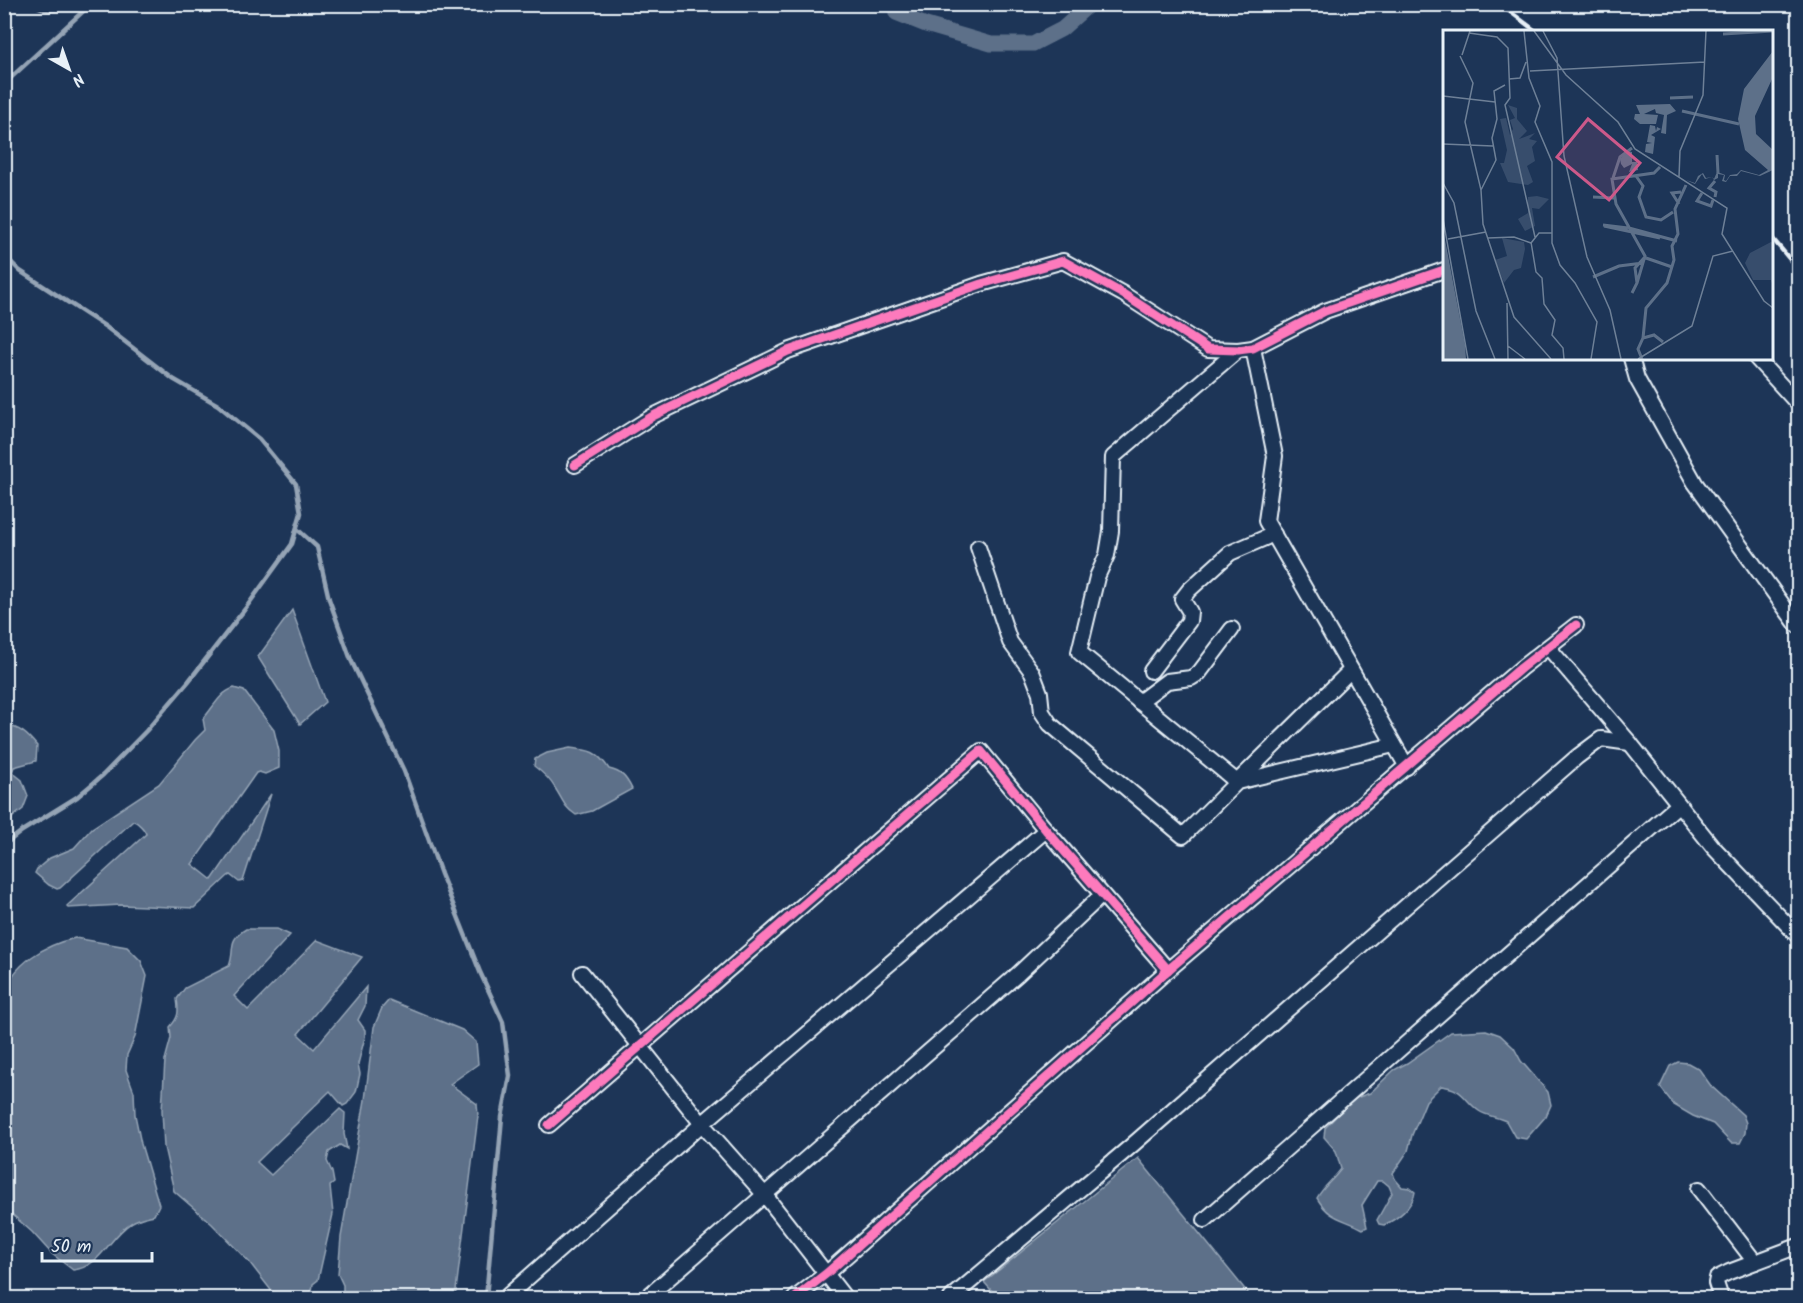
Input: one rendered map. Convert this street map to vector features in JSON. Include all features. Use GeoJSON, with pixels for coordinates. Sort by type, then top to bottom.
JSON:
{"type":"FeatureCollection","features":[{"type":"Feature","properties":{"kind":"street"},"geometry":{"type":"LineString","coordinates":[[575,465],[653,417],[789,351],[981,284],[1063,261],[1123,294],[1208,349],[1238,350],[1253,348],[1325,311],[1443,270]]}},
{"type":"Feature","properties":{"kind":"street"},"geometry":{"type":"LineString","coordinates":[[1253,348],[1275,456],[1266,520],[1407,767]]}},
{"type":"Feature","properties":{"kind":"street"},"geometry":{"type":"LineString","coordinates":[[1237,782],[1079,652],[1097,577],[1107,555],[1111,531],[1113,457],[1238,350]]}},
{"type":"Feature","properties":{"kind":"street"},"geometry":{"type":"LineString","coordinates":[[1632,360],[1637,379],[1695,483],[1798,626]]}},
{"type":"Feature","properties":{"kind":"street"},"geometry":{"type":"LineString","coordinates":[[1758,360],[1798,404]]}},
{"type":"Feature","properties":{"kind":"street"},"geometry":{"type":"LineString","coordinates":[[1151,671],[1189,621],[1190,612],[1182,600],[1189,590],[1230,553],[1274,534]]}},
{"type":"Feature","properties":{"kind":"street"},"geometry":{"type":"LineString","coordinates":[[978,547],[1010,642],[1032,672],[1040,693],[1042,712],[1050,724],[1183,836],[1351,670]]}},
{"type":"Feature","properties":{"kind":"street"},"geometry":{"type":"LineString","coordinates":[[795,1299],[827,1274],[1168,970],[1576,625]]}},
{"type":"Feature","properties":{"kind":"street"},"geometry":{"type":"LineString","coordinates":[[1139,702],[1167,681],[1191,678],[1199,673],[1232,629]]}},
{"type":"Feature","properties":{"kind":"street"},"geometry":{"type":"LineString","coordinates":[[1548,647],[1630,743],[1713,847],[1798,936]]}},
{"type":"Feature","properties":{"kind":"street"},"geometry":{"type":"LineString","coordinates":[[951,1299],[1130,1147],[1577,757],[1601,739],[1630,743]]}},
{"type":"Feature","properties":{"kind":"street"},"geometry":{"type":"LineString","coordinates":[[1237,782],[1394,745]]}},
{"type":"Feature","properties":{"kind":"street"},"geometry":{"type":"LineString","coordinates":[[549,1125],[981,751],[1046,830],[1168,970]]}},
{"type":"Feature","properties":{"kind":"street"},"geometry":{"type":"LineString","coordinates":[[1205,1220],[1678,805]]}},
{"type":"Feature","properties":{"kind":"street"},"geometry":{"type":"LineString","coordinates":[[505,1299],[702,1124],[1046,830]]}},
{"type":"Feature","properties":{"kind":"street"},"geometry":{"type":"LineString","coordinates":[[646,1299],[1018,974],[1102,895]]}},
{"type":"Feature","properties":{"kind":"street"},"geometry":{"type":"LineString","coordinates":[[582,973],[702,1124],[764,1194],[844,1299]]}},
{"type":"Feature","properties":{"kind":"street"},"geometry":{"type":"LineString","coordinates":[[1699,1189],[1755,1262]]}},
{"type":"Feature","properties":{"kind":"street"},"geometry":{"type":"LineString","coordinates":[[1721,1299],[1717,1278],[1798,1246]]}},
{"type":"Feature","properties":{"kind":"water"},"geometry":{"type":"Polygon","coordinates":[[[70,4],[60,10],[51,11],[33,5],[70,4]]]}},
{"type":"Feature","properties":{"kind":"water"},"geometry":{"type":"Polygon","coordinates":[[[292,610],[325,702],[300,724],[258,657],[292,610]]]}},
{"type":"Feature","properties":{"kind":"water"},"geometry":{"type":"Polygon","coordinates":[[[234,688],[244,691],[274,730],[279,751],[279,768],[265,774],[256,773],[192,864],[212,880],[271,794],[243,881],[239,882],[230,875],[228,876],[194,908],[121,905],[68,908],[67,906],[146,834],[143,828],[133,821],[60,888],[49,885],[35,873],[37,869],[50,858],[74,848],[92,828],[159,784],[205,730],[203,719],[217,701],[224,693],[234,688]]]}},
{"type":"Feature","properties":{"kind":"water"},"geometry":{"type":"Polygon","coordinates":[[[5,726],[23,732],[37,746],[36,761],[14,767],[12,772],[22,780],[28,796],[23,809],[5,823],[5,726]]]}},
{"type":"Feature","properties":{"kind":"water"},"geometry":{"type":"Polygon","coordinates":[[[570,748],[597,755],[609,769],[623,776],[632,789],[592,811],[576,815],[566,806],[543,773],[534,766],[535,759],[547,753],[570,748]]]}},
{"type":"Feature","properties":{"kind":"water"},"geometry":{"type":"Polygon","coordinates":[[[246,929],[277,929],[290,935],[234,996],[248,1010],[317,940],[362,957],[298,1034],[314,1049],[366,987],[365,1006],[358,1020],[365,1030],[365,1037],[358,1064],[360,1074],[356,1092],[343,1106],[330,1091],[257,1162],[271,1175],[340,1109],[345,1113],[344,1134],[347,1149],[340,1145],[329,1152],[327,1161],[334,1183],[330,1186],[333,1214],[318,1280],[313,1284],[311,1298],[277,1298],[250,1263],[212,1224],[174,1191],[164,1147],[162,1110],[165,1060],[171,1038],[170,1027],[178,1014],[177,999],[185,988],[229,966],[234,941],[246,929]]]}},
{"type":"Feature","properties":{"kind":"water"},"geometry":{"type":"Polygon","coordinates":[[[75,938],[127,947],[141,961],[147,976],[135,1037],[127,1055],[126,1070],[134,1092],[135,1115],[141,1144],[159,1205],[154,1215],[136,1220],[123,1229],[98,1258],[83,1268],[73,1270],[52,1254],[5,1208],[4,994],[15,973],[32,957],[53,945],[75,938]]]}},
{"type":"Feature","properties":{"kind":"water"},"geometry":{"type":"Polygon","coordinates":[[[389,1000],[462,1030],[476,1042],[478,1064],[450,1084],[477,1104],[478,1116],[455,1298],[338,1298],[343,1292],[343,1285],[338,1274],[341,1237],[365,1100],[374,1027],[382,1008],[389,1000]]]}},
{"type":"Feature","properties":{"kind":"water"},"geometry":{"type":"Polygon","coordinates":[[[1486,1030],[1500,1035],[1514,1048],[1521,1061],[1548,1092],[1551,1105],[1546,1116],[1526,1139],[1515,1137],[1506,1121],[1482,1113],[1459,1092],[1441,1086],[1426,1101],[1408,1151],[1393,1173],[1402,1187],[1410,1188],[1415,1192],[1408,1207],[1384,1225],[1379,1224],[1377,1220],[1392,1193],[1383,1181],[1377,1181],[1362,1205],[1367,1227],[1363,1229],[1327,1211],[1317,1198],[1341,1169],[1336,1151],[1324,1137],[1325,1128],[1356,1098],[1370,1093],[1394,1070],[1451,1032],[1486,1030]]]}},
{"type":"Feature","properties":{"kind":"water"},"geometry":{"type":"Polygon","coordinates":[[[1678,1062],[1688,1063],[1699,1069],[1711,1086],[1743,1115],[1746,1123],[1745,1133],[1740,1143],[1731,1143],[1713,1124],[1674,1105],[1660,1087],[1670,1066],[1678,1062]]]}},
{"type":"Feature","properties":{"kind":"water"},"geometry":{"type":"Polygon","coordinates":[[[1138,1158],[1252,1298],[998,1298],[984,1282],[1138,1158]]]}},
{"type":"Feature","properties":{"kind":"waterway"},"geometry":{"type":"LineString","coordinates":[[4,84],[91,4]]}},
{"type":"Feature","properties":{"kind":"waterway"},"geometry":{"type":"LineString","coordinates":[[896,13],[926,25],[991,44],[1033,44],[1062,29],[1090,4]]}},
{"type":"Feature","properties":{"kind":"waterway"},"geometry":{"type":"LineString","coordinates":[[4,255],[20,271],[106,327],[173,379],[218,405],[259,439],[296,484],[301,513],[292,544],[245,609],[146,731],[103,775],[77,797],[22,831],[4,845]]}},
{"type":"Feature","properties":{"kind":"waterway"},"geometry":{"type":"LineString","coordinates":[[297,529],[317,547],[329,599],[351,660],[404,771],[441,874],[480,972],[503,1022],[510,1076],[502,1117],[486,1298]]}},
{"type":"Feature","properties":{"kind":"railway"},"geometry":{"type":"LineString","coordinates":[[1500,4],[1534,30]]}},
{"type":"Feature","properties":{"kind":"railway"},"geometry":{"type":"LineString","coordinates":[[1773,239],[1798,269]]}},
{"type":"Feature","properties":{"kind":"cycle path"},"geometry":{"type":"LineString","coordinates":[[575,465],[653,416],[788,351],[981,284],[1063,261],[1123,294],[1208,349],[1238,350],[1253,348],[1325,311],[1443,270]]}},
{"type":"Feature","properties":{"kind":"cycle path"},"geometry":{"type":"LineString","coordinates":[[795,1298],[827,1273],[1168,970],[1521,668],[1576,625]]}},
{"type":"Feature","properties":{"kind":"cycle path"},"geometry":{"type":"LineString","coordinates":[[549,1125],[981,751],[1046,830],[1168,970]]}}]}
